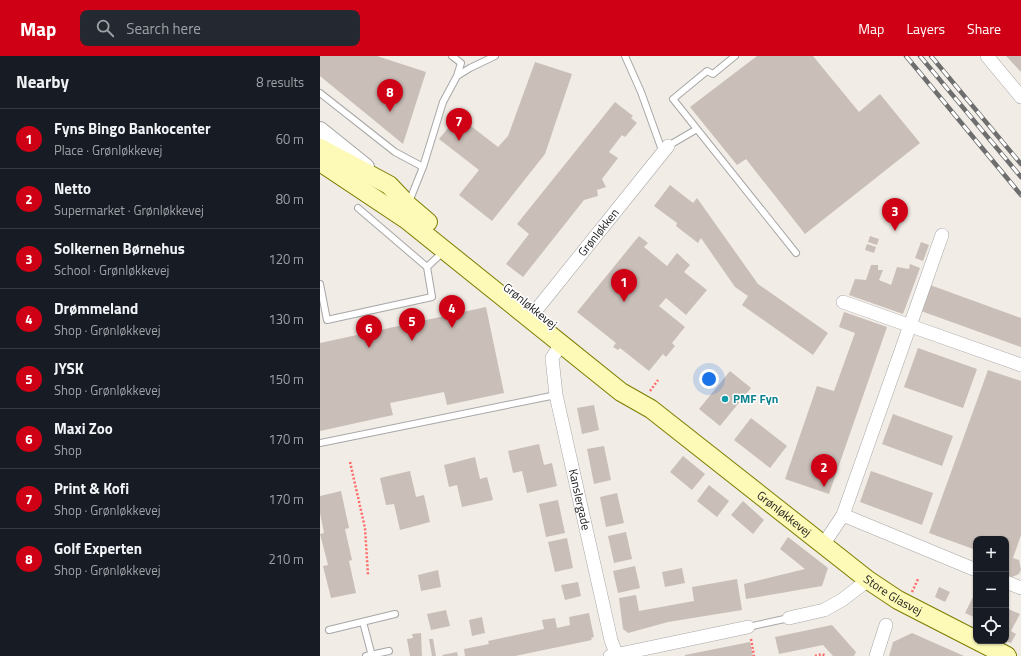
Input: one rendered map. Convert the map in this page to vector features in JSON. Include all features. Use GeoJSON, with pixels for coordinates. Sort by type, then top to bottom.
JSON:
{"type":"FeatureCollection","features":[{"type":"Feature","properties":{"kind":"main road"},"geometry":{"type":"LineString","coordinates":[[320,148],[389,185]]}},
{"type":"Feature","properties":{"kind":"main road","name":"Grønløkkevej"},"geometry":{"type":"LineString","coordinates":[[320,162],[404,210],[532,315],[561,344],[621,392],[651,408]]}},
{"type":"Feature","properties":{"kind":"main road","name":"Grønløkkevej"},"geometry":{"type":"LineString","coordinates":[[389,185],[404,210],[445,251],[627,383],[651,408],[868,580]]}},
{"type":"Feature","properties":{"kind":"main road","name":"Store Glasvej"},"geometry":{"type":"LineString","coordinates":[[868,580],[898,600],[973,639]]}},
{"type":"Feature","properties":{"kind":"main road","name":"Store Glasvej"},"geometry":{"type":"LineString","coordinates":[[983,644],[1007,656]]}},
{"type":"Feature","properties":{"kind":"street"},"geometry":{"type":"LineString","coordinates":[[987,56],[1021,97]]}},
{"type":"Feature","properties":{"kind":"street","name":"Grønløkkevej"},"geometry":{"type":"LineString","coordinates":[[320,130],[389,185]]}},
{"type":"Feature","properties":{"kind":"street","name":"Grønløkken"},"geometry":{"type":"LineString","coordinates":[[532,315],[665,149]]}},
{"type":"Feature","properties":{"kind":"street","name":"Grønløkkevej"},"geometry":{"type":"LineString","coordinates":[[823,545],[843,516],[942,235]]}},
{"type":"Feature","properties":{"kind":"street"},"geometry":{"type":"LineString","coordinates":[[843,302],[1021,366]]}},
{"type":"Feature","properties":{"kind":"street","name":"Kanslergade"},"geometry":{"type":"LineString","coordinates":[[561,344],[552,358],[556,395],[615,656]]}},
{"type":"Feature","properties":{"kind":"street"},"geometry":{"type":"LineString","coordinates":[[843,516],[973,569]]}},
{"type":"Feature","properties":{"kind":"street","name":"Store Glasvej"},"geometry":{"type":"LineString","coordinates":[[789,618],[824,610],[842,600],[868,580]]}},
{"type":"Feature","properties":{"kind":"street"},"geometry":{"type":"LineString","coordinates":[[1009,583],[1021,588]]}},
{"type":"Feature","properties":{"kind":"street"},"geometry":{"type":"LineString","coordinates":[[876,656],[886,625]]}},
{"type":"Feature","properties":{"kind":"street"},"geometry":{"type":"LineString","coordinates":[[615,656],[748,627]]}},
{"type":"Feature","properties":{"kind":"lane"},"geometry":{"type":"LineString","coordinates":[[404,210],[423,167],[443,102],[457,76],[461,63],[452,56]]}},
{"type":"Feature","properties":{"kind":"lane"},"geometry":{"type":"LineString","coordinates":[[457,76],[495,56]]}},
{"type":"Feature","properties":{"kind":"lane"},"geometry":{"type":"LineString","coordinates":[[625,56],[665,149],[697,129]]}},
{"type":"Feature","properties":{"kind":"lane"},"geometry":{"type":"LineString","coordinates":[[736,56],[713,74],[707,71],[673,99],[796,253]]}},
{"type":"Feature","properties":{"kind":"lane"},"geometry":{"type":"LineString","coordinates":[[320,93],[395,152],[423,167]]}},
{"type":"Feature","properties":{"kind":"lane"},"geometry":{"type":"LineString","coordinates":[[320,284],[327,320],[432,297],[427,267],[358,208]]}},
{"type":"Feature","properties":{"kind":"lane"},"geometry":{"type":"LineString","coordinates":[[427,267],[445,251]]}},
{"type":"Feature","properties":{"kind":"lane"},"geometry":{"type":"LineString","coordinates":[[320,443],[556,395]]}},
{"type":"Feature","properties":{"kind":"lane"},"geometry":{"type":"LineString","coordinates":[[329,630],[395,614]]}},
{"type":"Feature","properties":{"kind":"lane"},"geometry":{"type":"LineString","coordinates":[[748,627],[789,618]]}},
{"type":"Feature","properties":{"kind":"lane"},"geometry":{"type":"LineString","coordinates":[[363,622],[370,656],[389,651]]}},
{"type":"Feature","properties":{"kind":"path"},"geometry":{"type":"LineString","coordinates":[[350,462],[365,528],[368,575]]}},
{"type":"Feature","properties":{"kind":"path"},"geometry":{"type":"LineString","coordinates":[[748,627],[754,656]]}},
{"type":"Feature","properties":{"kind":"path"},"geometry":{"type":"LineString","coordinates":[[815,656],[822,654],[826,656]]}},
{"type":"Feature","properties":{"kind":"building"},"geometry":{"type":"Polygon","coordinates":[[[320,56],[377,56],[426,72],[403,144],[320,76],[320,56]]]}},
{"type":"Feature","properties":{"kind":"building"},"geometry":{"type":"Polygon","coordinates":[[[757,56],[813,56],[859,112],[880,94],[920,143],[805,234],[746,159],[737,165],[690,107],[757,56]]]}},
{"type":"Feature","properties":{"kind":"building"},"geometry":{"type":"Polygon","coordinates":[[[1006,56],[1021,56],[1021,72],[1006,56]]]}},
{"type":"Feature","properties":{"kind":"building"},"geometry":{"type":"Polygon","coordinates":[[[535,62],[572,74],[545,154],[492,221],[459,195],[479,170],[439,139],[458,116],[498,147],[508,136],[535,62]]]}},
{"type":"Feature","properties":{"kind":"building"},"geometry":{"type":"Polygon","coordinates":[[[615,102],[633,116],[631,118],[637,123],[625,137],[622,135],[609,152],[618,158],[602,179],[606,187],[597,190],[598,196],[584,200],[523,277],[506,264],[529,234],[517,224],[615,102]]]}},
{"type":"Feature","properties":{"kind":"building"},"geometry":{"type":"Polygon","coordinates":[[[670,185],[693,203],[697,198],[758,284],[828,333],[813,355],[742,305],[748,296],[735,287],[701,238],[698,243],[676,226],[677,223],[654,206],[670,185]]]}},
{"type":"Feature","properties":{"kind":"building"},"geometry":{"type":"Polygon","coordinates":[[[897,208],[905,218],[901,221],[894,211],[897,208]]]}},
{"type":"Feature","properties":{"kind":"building"},"geometry":{"type":"Polygon","coordinates":[[[639,236],[648,243],[644,247],[667,266],[677,253],[690,265],[684,272],[707,290],[686,315],[666,298],[659,306],[685,327],[672,343],[675,346],[666,357],[663,354],[649,371],[620,348],[618,350],[613,347],[616,343],[577,312],[639,236]]]}},
{"type":"Feature","properties":{"kind":"building"},"geometry":{"type":"Polygon","coordinates":[[[870,236],[879,239],[877,245],[868,242],[870,236]]]}},
{"type":"Feature","properties":{"kind":"building"},"geometry":{"type":"Polygon","coordinates":[[[921,242],[929,245],[923,261],[915,258],[921,242]]]}},
{"type":"Feature","properties":{"kind":"building"},"geometry":{"type":"Polygon","coordinates":[[[867,244],[876,247],[874,253],[865,250],[867,244]]]}},
{"type":"Feature","properties":{"kind":"building"},"geometry":{"type":"Polygon","coordinates":[[[910,264],[920,268],[903,314],[849,295],[855,279],[866,280],[871,265],[878,265],[878,270],[883,270],[879,280],[891,285],[897,267],[909,269],[910,264]]]}},
{"type":"Feature","properties":{"kind":"building"},"geometry":{"type":"Polygon","coordinates":[[[930,285],[1021,318],[1021,347],[921,311],[930,285]]]}},
{"type":"Feature","properties":{"kind":"building"},"geometry":{"type":"Polygon","coordinates":[[[486,307],[504,393],[447,405],[444,392],[390,403],[393,415],[320,431],[320,343],[486,307]]]}},
{"type":"Feature","properties":{"kind":"building"},"geometry":{"type":"Polygon","coordinates":[[[844,312],[887,327],[829,494],[785,479],[817,386],[834,391],[855,333],[839,327],[844,312]]]}},
{"type":"Feature","properties":{"kind":"building"},"geometry":{"type":"Polygon","coordinates":[[[918,348],[977,369],[963,408],[904,387],[918,348]]]}},
{"type":"Feature","properties":{"kind":"building"},"geometry":{"type":"Polygon","coordinates":[[[988,370],[1021,381],[1021,535],[1013,558],[1019,560],[1021,570],[1019,574],[1012,577],[1009,576],[1009,536],[973,536],[973,549],[929,533],[988,370]]]}},
{"type":"Feature","properties":{"kind":"building","name":"PMF Fyn"},"geometry":{"type":"Polygon","coordinates":[[[730,371],[751,388],[720,426],[699,409],[730,371]]]}},
{"type":"Feature","properties":{"kind":"building"},"geometry":{"type":"Polygon","coordinates":[[[594,405],[599,430],[582,434],[577,408],[594,405]]]}},
{"type":"Feature","properties":{"kind":"building"},"geometry":{"type":"Polygon","coordinates":[[[893,414],[953,436],[942,466],[882,444],[893,414]]]}},
{"type":"Feature","properties":{"kind":"building"},"geometry":{"type":"Polygon","coordinates":[[[751,418],[787,446],[770,468],[734,440],[751,418]]]}},
{"type":"Feature","properties":{"kind":"building"},"geometry":{"type":"Polygon","coordinates":[[[539,444],[544,465],[552,463],[557,486],[527,493],[522,471],[513,473],[508,451],[539,444]]]}},
{"type":"Feature","properties":{"kind":"building"},"geometry":{"type":"Polygon","coordinates":[[[604,446],[611,480],[594,484],[587,449],[604,446]]]}},
{"type":"Feature","properties":{"kind":"building"},"geometry":{"type":"Polygon","coordinates":[[[683,456],[705,474],[692,490],[670,472],[683,456]]]}},
{"type":"Feature","properties":{"kind":"building"},"geometry":{"type":"Polygon","coordinates":[[[475,457],[480,479],[487,477],[493,500],[462,507],[457,485],[449,487],[444,465],[475,457]]]}},
{"type":"Feature","properties":{"kind":"building"},"geometry":{"type":"Polygon","coordinates":[[[410,471],[416,497],[424,495],[430,522],[400,530],[394,504],[386,505],[380,478],[410,471]]]}},
{"type":"Feature","properties":{"kind":"building"},"geometry":{"type":"Polygon","coordinates":[[[871,471],[933,493],[922,525],[860,502],[871,471]]]}},
{"type":"Feature","properties":{"kind":"building"},"geometry":{"type":"Polygon","coordinates":[[[709,485],[729,501],[717,517],[697,501],[709,485]]]}},
{"type":"Feature","properties":{"kind":"building"},"geometry":{"type":"Polygon","coordinates":[[[341,491],[349,528],[345,529],[352,560],[349,561],[356,593],[331,598],[323,566],[328,565],[320,534],[324,533],[320,513],[320,496],[341,491]]]}},
{"type":"Feature","properties":{"kind":"building"},"geometry":{"type":"Polygon","coordinates":[[[617,493],[624,523],[606,527],[600,497],[617,493]]]}},
{"type":"Feature","properties":{"kind":"building"},"geometry":{"type":"Polygon","coordinates":[[[558,500],[565,533],[546,537],[539,504],[558,500]]]}},
{"type":"Feature","properties":{"kind":"building"},"geometry":{"type":"Polygon","coordinates":[[[743,501],[764,520],[753,534],[731,515],[743,501]]]}},
{"type":"Feature","properties":{"kind":"building"},"geometry":{"type":"Polygon","coordinates":[[[626,532],[632,559],[614,563],[608,536],[626,532]]]}},
{"type":"Feature","properties":{"kind":"building"},"geometry":{"type":"Polygon","coordinates":[[[788,537],[828,568],[822,586],[746,599],[744,584],[805,569],[780,549],[788,537]]]}},
{"type":"Feature","properties":{"kind":"building"},"geometry":{"type":"Polygon","coordinates":[[[567,538],[573,568],[555,572],[548,542],[567,538]]]}},
{"type":"Feature","properties":{"kind":"building"},"geometry":{"type":"Polygon","coordinates":[[[635,566],[640,588],[618,593],[613,571],[635,566]]]}},
{"type":"Feature","properties":{"kind":"building"},"geometry":{"type":"Polygon","coordinates":[[[682,568],[685,583],[665,587],[662,572],[682,568]]]}},
{"type":"Feature","properties":{"kind":"building"},"geometry":{"type":"Polygon","coordinates":[[[438,570],[441,587],[421,591],[418,575],[438,570]]]}},
{"type":"Feature","properties":{"kind":"building"},"geometry":{"type":"Polygon","coordinates":[[[737,579],[742,610],[668,622],[628,633],[623,629],[619,598],[636,595],[639,611],[694,601],[692,587],[737,579]]]}},
{"type":"Feature","properties":{"kind":"building"},"geometry":{"type":"Polygon","coordinates":[[[578,582],[581,596],[565,600],[561,585],[578,582]]]}},
{"type":"Feature","properties":{"kind":"building"},"geometry":{"type":"Polygon","coordinates":[[[939,587],[950,592],[945,602],[935,597],[939,587]]]}},
{"type":"Feature","properties":{"kind":"building"},"geometry":{"type":"Polygon","coordinates":[[[973,597],[973,617],[965,613],[973,597]]]}},
{"type":"Feature","properties":{"kind":"building"},"geometry":{"type":"Polygon","coordinates":[[[1009,609],[1020,614],[1011,631],[1016,634],[1011,643],[1009,642],[1009,609]]]}},
{"type":"Feature","properties":{"kind":"building"},"geometry":{"type":"Polygon","coordinates":[[[446,610],[450,626],[431,630],[427,614],[446,610]]]}},
{"type":"Feature","properties":{"kind":"building"},"geometry":{"type":"Polygon","coordinates":[[[589,613],[594,637],[591,638],[592,640],[515,656],[465,656],[464,649],[489,644],[488,641],[544,629],[542,620],[555,618],[557,628],[570,625],[569,617],[589,613]]]}},
{"type":"Feature","properties":{"kind":"building"},"geometry":{"type":"Polygon","coordinates":[[[482,617],[485,633],[472,636],[469,620],[482,617]]]}},
{"type":"Feature","properties":{"kind":"building"},"geometry":{"type":"Polygon","coordinates":[[[832,625],[856,652],[854,656],[833,656],[823,645],[779,654],[775,637],[832,625]]]}},
{"type":"Feature","properties":{"kind":"building"},"geometry":{"type":"Polygon","coordinates":[[[421,633],[422,656],[410,656],[407,639],[413,638],[412,634],[421,633]]]}},
{"type":"Feature","properties":{"kind":"building"},"geometry":{"type":"Polygon","coordinates":[[[912,633],[964,656],[889,656],[893,642],[912,633]]]}},
{"type":"Feature","properties":{"kind":"building"},"geometry":{"type":"Polygon","coordinates":[[[429,639],[433,639],[436,656],[432,656],[429,639]]]}},
{"type":"Feature","properties":{"kind":"building"},"geometry":{"type":"Polygon","coordinates":[[[750,642],[753,656],[685,656],[685,655],[750,642]]]}},
{"type":"Feature","properties":{"kind":"building"},"geometry":{"type":"Polygon","coordinates":[[[457,652],[458,656],[442,655],[457,652]]]}},
{"type":"Feature","properties":{"kind":"railway"},"geometry":{"type":"LineString","coordinates":[[906,56],[1021,195]]}},
{"type":"Feature","properties":{"kind":"railway"},"geometry":{"type":"LineString","coordinates":[[920,56],[1021,177]]}},
{"type":"Feature","properties":{"kind":"railway"},"geometry":{"type":"LineString","coordinates":[[931,56],[1021,164]]}},
{"type":"Feature","properties":{"kind":"place","name":"Golf Experten"},"geometry":{"type":"Point","coordinates":[390,112]}},
{"type":"Feature","properties":{"kind":"place","name":"Print & Kofi"},"geometry":{"type":"Point","coordinates":[459,141]}},
{"type":"Feature","properties":{"kind":"place","name":"Solkernen Børnehus"},"geometry":{"type":"Point","coordinates":[895,231]}},
{"type":"Feature","properties":{"kind":"place","name":"Fyns Bingo Bankocenter"},"geometry":{"type":"Point","coordinates":[624,302]}},
{"type":"Feature","properties":{"kind":"place","name":"Drømmeland"},"geometry":{"type":"Point","coordinates":[452,328]}},
{"type":"Feature","properties":{"kind":"place","name":"JYSK"},"geometry":{"type":"Point","coordinates":[412,341]}},
{"type":"Feature","properties":{"kind":"place","name":"Maxi Zoo"},"geometry":{"type":"Point","coordinates":[369,348]}},
{"type":"Feature","properties":{"kind":"place","name":"PMF Fyn"},"geometry":{"type":"Point","coordinates":[725,399]}},
{"type":"Feature","properties":{"kind":"place","name":"Netto"},"geometry":{"type":"Point","coordinates":[824,487]}}]}
